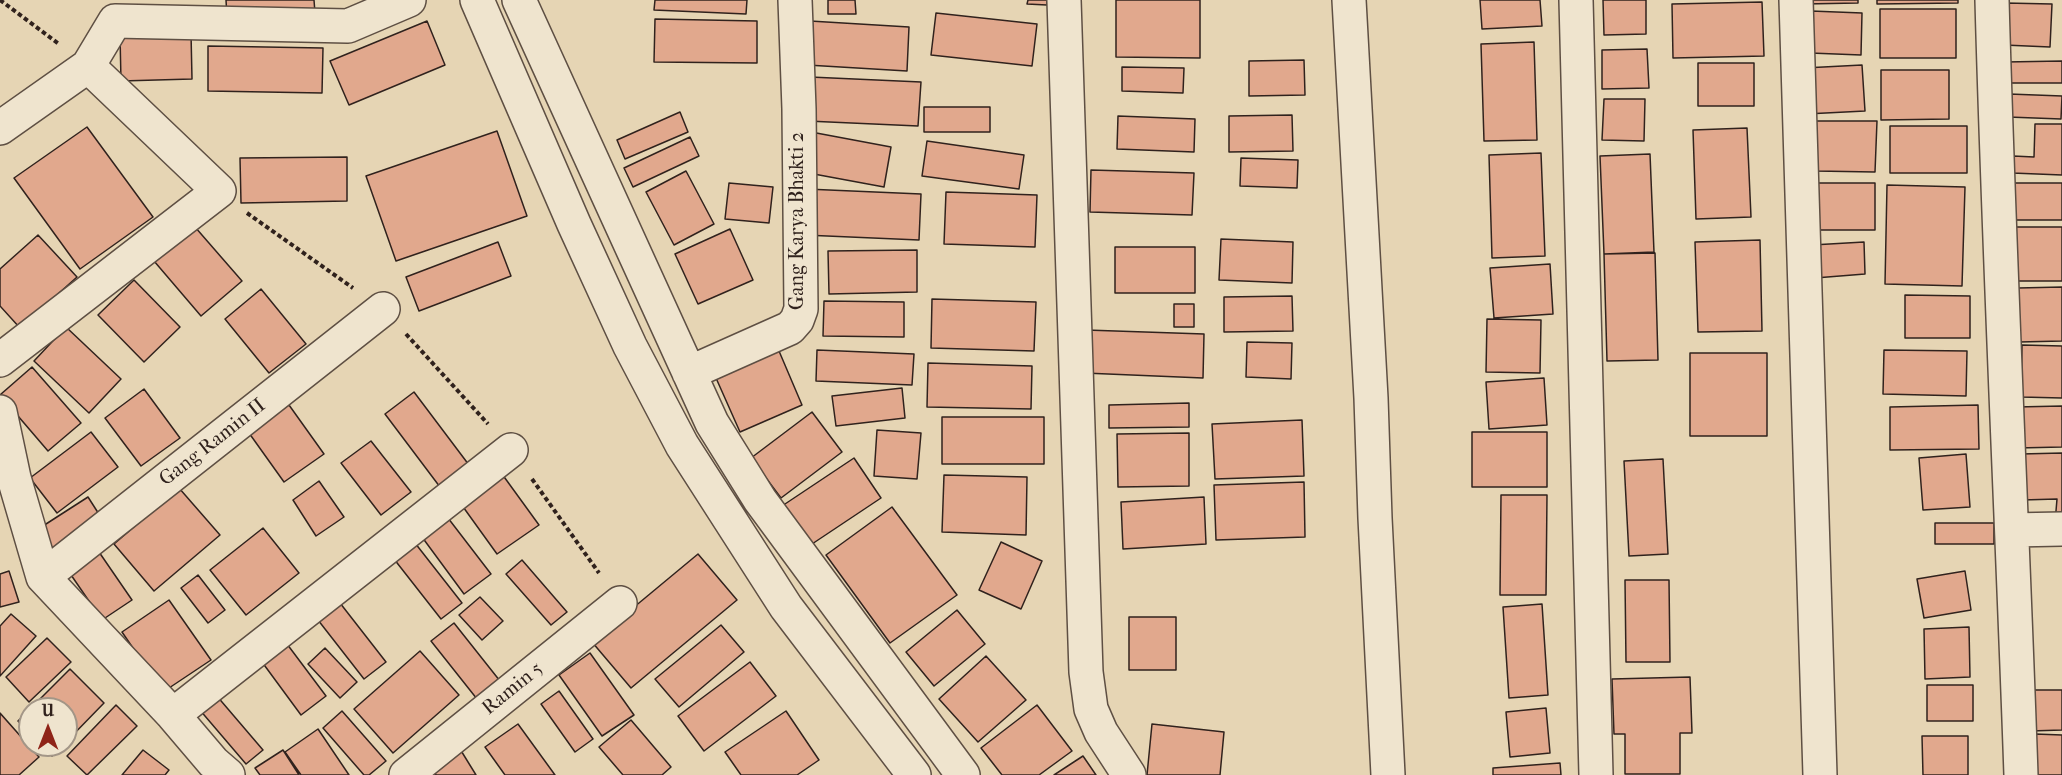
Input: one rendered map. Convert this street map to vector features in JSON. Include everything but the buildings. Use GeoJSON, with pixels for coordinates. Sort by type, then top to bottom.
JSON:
{"type":"FeatureCollection","features":[{"type":"Feature","properties":{"kind":"street"},"geometry":{"type":"LineString","coordinates":[[0,128],[88,66],[115,21],[348,26],[409,0]]}},
{"type":"Feature","properties":{"kind":"street"},"geometry":{"type":"LineString","coordinates":[[477,0],[574,224],[630,346],[682,445],[786,607],[914,775]]}},
{"type":"Feature","properties":{"kind":"street"},"geometry":{"type":"LineString","coordinates":[[519,0],[712,423],[760,500],[963,775]]}},
{"type":"Feature","properties":{"kind":"street","name":"Gang Karya Bhakti 2"},"geometry":{"type":"LineString","coordinates":[[689,373],[790,328],[797,320],[801,309],[799,109],[795,0]]}},
{"type":"Feature","properties":{"kind":"street"},"geometry":{"type":"LineString","coordinates":[[1064,0],[1086,672],[1091,709],[1101,732],[1129,775]]}},
{"type":"Feature","properties":{"kind":"street"},"geometry":{"type":"LineString","coordinates":[[1349,0],[1371,398],[1388,775]]}},
{"type":"Feature","properties":{"kind":"street"},"geometry":{"type":"LineString","coordinates":[[1576,0],[1596,775]]}},
{"type":"Feature","properties":{"kind":"street"},"geometry":{"type":"LineString","coordinates":[[1796,0],[1820,775]]}},
{"type":"Feature","properties":{"kind":"street"},"geometry":{"type":"LineString","coordinates":[[1992,0],[2021,775]]}},
{"type":"Feature","properties":{"kind":"street"},"geometry":{"type":"LineString","coordinates":[[0,360],[219,191],[88,66]]}},
{"type":"Feature","properties":{"kind":"street","name":"Gang Ramin II"},"geometry":{"type":"LineString","coordinates":[[43,577],[383,309]]}},
{"type":"Feature","properties":{"kind":"street"},"geometry":{"type":"LineString","coordinates":[[0,412],[29,536],[43,577],[172,715],[213,771]]}},
{"type":"Feature","properties":{"kind":"street"},"geometry":{"type":"LineString","coordinates":[[172,715],[511,450]]}},
{"type":"Feature","properties":{"kind":"street"},"geometry":{"type":"LineString","coordinates":[[2012,530],[2062,529]]}},
{"type":"Feature","properties":{"kind":"street","name":"Ramin 5"},"geometry":{"type":"LineString","coordinates":[[406,775],[620,603]]}},
{"type":"Feature","properties":{"kind":"path"},"geometry":{"type":"LineString","coordinates":[[0,0],[88,66]]}},
{"type":"Feature","properties":{"kind":"path"},"geometry":{"type":"LineString","coordinates":[[219,191],[249,215],[383,309],[511,450],[620,603]]}}]}
